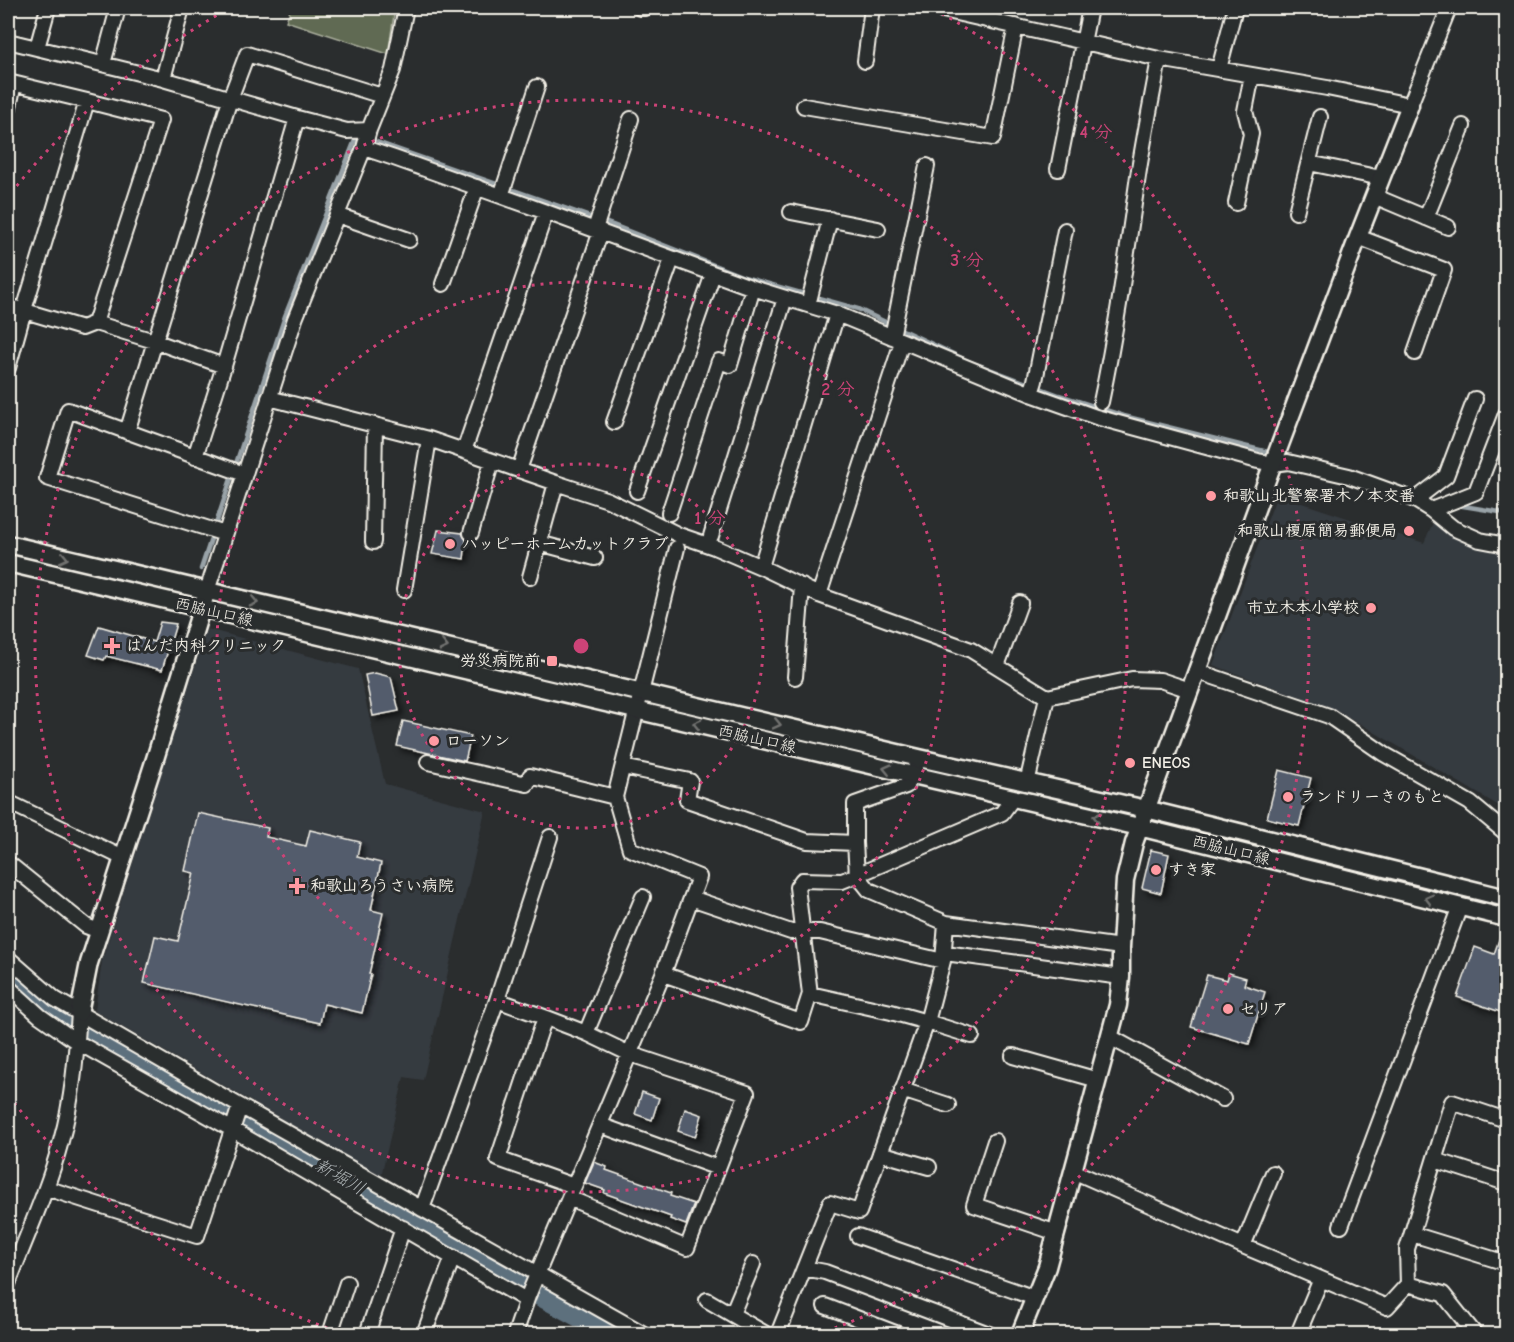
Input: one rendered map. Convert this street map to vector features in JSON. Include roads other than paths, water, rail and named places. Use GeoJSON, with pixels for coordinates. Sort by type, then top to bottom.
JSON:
{"type":"FeatureCollection","features":[{"type":"Feature","properties":{"kind":"street"},"geometry":{"type":"LineString","coordinates":[[37,48],[48,8]]}},
{"type":"Feature","properties":{"kind":"street"},"geometry":{"type":"LineString","coordinates":[[103,64],[118,8]]}},
{"type":"Feature","properties":{"kind":"street"},"geometry":{"type":"LineString","coordinates":[[163,79],[182,8]]}},
{"type":"Feature","properties":{"kind":"street"},"geometry":{"type":"LineString","coordinates":[[8,1284],[46,1188],[64,1129],[73,1083],[79,1013],[89,963],[202,609],[222,533],[295,319],[393,70],[406,8]]}},
{"type":"Feature","properties":{"kind":"street"},"geometry":{"type":"LineString","coordinates":[[640,8],[645,8]]}},
{"type":"Feature","properties":{"kind":"street"},"geometry":{"type":"LineString","coordinates":[[865,61],[872,8]]}},
{"type":"Feature","properties":{"kind":"street"},"geometry":{"type":"LineString","coordinates":[[934,8],[988,14],[1016,26],[1159,59],[1410,105]]}},
{"type":"Feature","properties":{"kind":"street"},"geometry":{"type":"LineString","coordinates":[[1058,170],[1090,8]]}},
{"type":"Feature","properties":{"kind":"street"},"geometry":{"type":"LineString","coordinates":[[1219,69],[1235,8]]}},
{"type":"Feature","properties":{"kind":"street"},"geometry":{"type":"LineString","coordinates":[[1020,1335],[1047,1267],[1118,1005],[1125,880],[1139,827],[1358,237],[1449,8]]}},
{"type":"Feature","properties":{"kind":"street"},"geometry":{"type":"LineString","coordinates":[[804,106],[993,138],[1016,26]]}},
{"type":"Feature","properties":{"kind":"street"},"geometry":{"type":"LineString","coordinates":[[8,41],[163,79],[347,131],[366,139],[394,158],[477,187],[504,187],[546,212],[599,224],[672,259],[713,274],[896,332],[1033,388],[1096,417],[1349,476],[1415,500],[1453,528],[1480,540],[1506,545]]}},
{"type":"Feature","properties":{"kind":"street"},"geometry":{"type":"LineString","coordinates":[[126,432],[230,99],[248,54],[382,96]]}},
{"type":"Feature","properties":{"kind":"street"},"geometry":{"type":"LineString","coordinates":[[1101,402],[1116,325],[1159,59]]}},
{"type":"Feature","properties":{"kind":"street"},"geometry":{"type":"LineString","coordinates":[[1236,203],[1251,134],[1245,111],[1252,75]]}},
{"type":"Feature","properties":{"kind":"street"},"geometry":{"type":"LineString","coordinates":[[8,111],[11,83],[161,120],[95,323]]}},
{"type":"Feature","properties":{"kind":"street"},"geometry":{"type":"LineString","coordinates":[[504,187],[537,87]]}},
{"type":"Feature","properties":{"kind":"street"},"geometry":{"type":"LineString","coordinates":[[8,368],[87,101]]}},
{"type":"Feature","properties":{"kind":"street"},"geometry":{"type":"LineString","coordinates":[[1296,212],[1320,117]]}},
{"type":"Feature","properties":{"kind":"street"},"geometry":{"type":"LineString","coordinates":[[195,457],[297,118]]}},
{"type":"Feature","properties":{"kind":"street"},"geometry":{"type":"LineString","coordinates":[[519,470],[631,119]]}},
{"type":"Feature","properties":{"kind":"street"},"geometry":{"type":"LineString","coordinates":[[1426,218],[1463,126]]}},
{"type":"Feature","properties":{"kind":"street"},"geometry":{"type":"LineString","coordinates":[[1309,163],[1381,178]]}},
{"type":"Feature","properties":{"kind":"street"},"geometry":{"type":"LineString","coordinates":[[819,595],[896,332],[927,166]]}},
{"type":"Feature","properties":{"kind":"street"},"geometry":{"type":"LineString","coordinates":[[443,284],[477,187]]}},
{"type":"Feature","properties":{"kind":"street"},"geometry":{"type":"LineString","coordinates":[[1374,196],[1448,227]]}},
{"type":"Feature","properties":{"kind":"street"},"geometry":{"type":"LineString","coordinates":[[464,451],[546,212]]}},
{"type":"Feature","properties":{"kind":"street"},"geometry":{"type":"LineString","coordinates":[[791,212],[878,229]]}},
{"type":"Feature","properties":{"kind":"street"},"geometry":{"type":"LineString","coordinates":[[337,215],[410,240]]}},
{"type":"Feature","properties":{"kind":"street"},"geometry":{"type":"LineString","coordinates":[[808,305],[830,219]]}},
{"type":"Feature","properties":{"kind":"street"},"geometry":{"type":"LineString","coordinates":[[1033,388],[1065,230]]}},
{"type":"Feature","properties":{"kind":"street"},"geometry":{"type":"LineString","coordinates":[[1358,237],[1444,270],[1415,353]]}},
{"type":"Feature","properties":{"kind":"street"},"geometry":{"type":"LineString","coordinates":[[614,422],[672,259]]}},
{"type":"Feature","properties":{"kind":"street"},"geometry":{"type":"LineString","coordinates":[[637,491],[713,274]]}},
{"type":"Feature","properties":{"kind":"street"},"geometry":{"type":"LineString","coordinates":[[669,513],[719,361],[730,364],[753,288]]}},
{"type":"Feature","properties":{"kind":"street"},"geometry":{"type":"LineString","coordinates":[[711,536],[785,298]]}},
{"type":"Feature","properties":{"kind":"street"},"geometry":{"type":"LineString","coordinates":[[8,306],[82,328],[95,323],[224,366]]}},
{"type":"Feature","properties":{"kind":"street"},"geometry":{"type":"LineString","coordinates":[[761,567],[837,314]]}},
{"type":"Feature","properties":{"kind":"street"},"geometry":{"type":"LineString","coordinates":[[269,398],[429,439],[608,500],[679,535],[761,567],[819,595],[971,650],[1047,698],[1132,679],[1160,680],[1190,690]]}},
{"type":"Feature","properties":{"kind":"street"},"geometry":{"type":"LineString","coordinates":[[1415,500],[1446,476],[1475,399]]}},
{"type":"Feature","properties":{"kind":"street"},"geometry":{"type":"LineString","coordinates":[[222,533],[47,478],[68,411],[242,473]]}},
{"type":"Feature","properties":{"kind":"street"},"geometry":{"type":"LineString","coordinates":[[1431,510],[1476,492],[1506,414]]}},
{"type":"Feature","properties":{"kind":"street"},"geometry":{"type":"LineString","coordinates":[[373,542],[375,425]]}},
{"type":"Feature","properties":{"kind":"street"},"geometry":{"type":"LineString","coordinates":[[404,590],[429,439]]}},
{"type":"Feature","properties":{"kind":"street"},"geometry":{"type":"LineString","coordinates":[[471,533],[492,461]]}},
{"type":"Feature","properties":{"kind":"street"},"geometry":{"type":"LineString","coordinates":[[530,577],[556,483]]}},
{"type":"Feature","properties":{"kind":"street"},"geometry":{"type":"LineString","coordinates":[[539,543],[594,558]]}},
{"type":"Feature","properties":{"kind":"street","name":"西脇山口線"},"geometry":{"type":"LineString","coordinates":[[8,544],[919,758],[1146,809],[1506,898]]}},
{"type":"Feature","properties":{"kind":"street"},"geometry":{"type":"LineString","coordinates":[[515,1335],[527,1298],[663,974],[699,878],[630,849],[615,797],[677,548]]}},
{"type":"Feature","properties":{"kind":"street","name":"西脇山口線"},"geometry":{"type":"LineString","coordinates":[[8,563],[1139,827],[1506,918]]}},
{"type":"Feature","properties":{"kind":"street"},"geometry":{"type":"LineString","coordinates":[[795,676],[802,586]]}},
{"type":"Feature","properties":{"kind":"street"},"geometry":{"type":"LineString","coordinates":[[997,666],[1020,603]]}},
{"type":"Feature","properties":{"kind":"street"},"geometry":{"type":"LineString","coordinates":[[1196,671],[1329,716],[1384,754],[1470,803],[1506,833]]}},
{"type":"Feature","properties":{"kind":"street"},"geometry":{"type":"LineString","coordinates":[[1027,783],[1047,698]]}},
{"type":"Feature","properties":{"kind":"street"},"geometry":{"type":"LineString","coordinates":[[919,758],[913,776],[906,786],[855,804],[857,875],[870,890],[946,923],[1121,947]]}},
{"type":"Feature","properties":{"kind":"street"},"geometry":{"type":"LineString","coordinates":[[428,762],[527,784],[530,777],[615,797]]}},
{"type":"Feature","properties":{"kind":"street"},"geometry":{"type":"LineString","coordinates":[[623,767],[690,781],[687,800],[807,841],[855,843]]}},
{"type":"Feature","properties":{"kind":"street"},"geometry":{"type":"LineString","coordinates":[[663,974],[801,1022],[810,994],[797,887],[802,880],[842,881],[1002,813],[1013,798]]}},
{"type":"Feature","properties":{"kind":"street"},"geometry":{"type":"LineString","coordinates":[[8,802],[123,858]]}},
{"type":"Feature","properties":{"kind":"street"},"geometry":{"type":"LineString","coordinates":[[422,1209],[497,1000],[550,837]]}},
{"type":"Feature","properties":{"kind":"street"},"geometry":{"type":"LineString","coordinates":[[8,863],[86,926],[99,931]]}},
{"type":"Feature","properties":{"kind":"street"},"geometry":{"type":"LineString","coordinates":[[585,1034],[643,897]]}},
{"type":"Feature","properties":{"kind":"street"},"geometry":{"type":"LineString","coordinates":[[691,898],[791,932],[820,932],[944,957],[1121,977]]}},
{"type":"Feature","properties":{"kind":"street"},"geometry":{"type":"LineString","coordinates":[[1341,1226],[1460,906]]}},
{"type":"Feature","properties":{"kind":"street"},"geometry":{"type":"LineString","coordinates":[[778,1335],[830,1203],[859,1212],[927,1022],[944,957],[946,923]]}},
{"type":"Feature","properties":{"kind":"street"},"geometry":{"type":"LineString","coordinates":[[8,958],[55,999],[422,1209],[536,1277],[644,1335]]}},
{"type":"Feature","properties":{"kind":"street"},"geometry":{"type":"LineString","coordinates":[[8,987],[40,1016],[77,1042],[527,1298]]}},
{"type":"Feature","properties":{"kind":"street"},"geometry":{"type":"LineString","coordinates":[[810,994],[891,1012],[972,1036]]}},
{"type":"Feature","properties":{"kind":"street"},"geometry":{"type":"LineString","coordinates":[[497,1000],[547,1018],[630,1054],[747,1093],[687,1248],[498,1159],[542,1026],[547,1018]]}},
{"type":"Feature","properties":{"kind":"street"},"geometry":{"type":"LineString","coordinates":[[1110,1037],[1223,1099]]}},
{"type":"Feature","properties":{"kind":"street"},"geometry":{"type":"LineString","coordinates":[[1013,1056],[1098,1080]]}},
{"type":"Feature","properties":{"kind":"street"},"geometry":{"type":"LineString","coordinates":[[902,1090],[948,1105]]}},
{"type":"Feature","properties":{"kind":"street"},"geometry":{"type":"LineString","coordinates":[[1073,1171],[1386,1306],[1408,1284],[1407,1249],[1452,1102],[1506,1120]]}},
{"type":"Feature","properties":{"kind":"street"},"geometry":{"type":"LineString","coordinates":[[46,1188],[197,1236],[240,1106]]}},
{"type":"Feature","properties":{"kind":"street"},"geometry":{"type":"LineString","coordinates":[[600,1125],[718,1168]]}},
{"type":"Feature","properties":{"kind":"street"},"geometry":{"type":"LineString","coordinates":[[995,1142],[974,1205],[1057,1233]]}},
{"type":"Feature","properties":{"kind":"street"},"geometry":{"type":"LineString","coordinates":[[880,1153],[929,1167]]}},
{"type":"Feature","properties":{"kind":"street"},"geometry":{"type":"LineString","coordinates":[[1435,1160],[1506,1183]]}},
{"type":"Feature","properties":{"kind":"street"},"geometry":{"type":"LineString","coordinates":[[1243,1246],[1272,1173]]}},
{"type":"Feature","properties":{"kind":"street"},"geometry":{"type":"LineString","coordinates":[[368,1335],[403,1228]]}},
{"type":"Feature","properties":{"kind":"street"},"geometry":{"type":"LineString","coordinates":[[1412,1234],[1506,1263]]}},
{"type":"Feature","properties":{"kind":"street"},"geometry":{"type":"LineString","coordinates":[[858,1236],[1035,1298]]}},
{"type":"Feature","properties":{"kind":"street"},"geometry":{"type":"LineString","coordinates":[[424,1335],[453,1257]]}},
{"type":"Feature","properties":{"kind":"street"},"geometry":{"type":"LineString","coordinates":[[732,1314],[753,1264]]}},
{"type":"Feature","properties":{"kind":"street"},"geometry":{"type":"LineString","coordinates":[[804,1268],[825,1272],[989,1335]]}},
{"type":"Feature","properties":{"kind":"street"},"geometry":{"type":"LineString","coordinates":[[1298,1335],[1321,1279]]}},
{"type":"Feature","properties":{"kind":"street"},"geometry":{"type":"LineString","coordinates":[[330,1335],[347,1283]]}},
{"type":"Feature","properties":{"kind":"street"},"geometry":{"type":"LineString","coordinates":[[1408,1284],[1443,1294],[1475,1335]]}},
{"type":"Feature","properties":{"kind":"street"},"geometry":{"type":"LineString","coordinates":[[708,1300],[766,1335]]}},
{"type":"Feature","properties":{"kind":"street"},"geometry":{"type":"LineString","coordinates":[[825,1306],[898,1335]]}},
{"type":"Feature","properties":{"kind":"waterway"},"geometry":{"type":"LineString","coordinates":[[201,569],[285,316],[355,140],[374,141],[613,225],[744,277],[858,309],[968,361],[1059,395],[1124,416],[1272,453]]}},
{"type":"Feature","properties":{"kind":"waterway"},"geometry":{"type":"LineString","coordinates":[[1457,505],[1506,513]]}},
{"type":"Feature","properties":{"kind":"waterway","name":"新堀川"},"geometry":{"type":"LineString","coordinates":[[8,974],[61,1019],[493,1267],[618,1334]]}},
{"type":"Feature","properties":{"kind":"waterway"},"geometry":{"type":"LineString","coordinates":[[61,1019],[62,1009]]}},
{"type":"Feature","properties":{"kind":"place","name":"和歌山北警察署木ノ本交番"},"geometry":{"type":"Point","coordinates":[1211,496]}},
{"type":"Feature","properties":{"kind":"place","name":"和歌山榎原簡易郵便局"},"geometry":{"type":"Point","coordinates":[1409,531]}},
{"type":"Feature","properties":{"kind":"place","name":"ハッピーホームカットクラブ"},"geometry":{"type":"Point","coordinates":[450,544]}},
{"type":"Feature","properties":{"kind":"place","name":"市立木本小学校"},"geometry":{"type":"Point","coordinates":[1371,608]}},
{"type":"Feature","properties":{"kind":"place","name":"はんだ内科クリニック"},"geometry":{"type":"Point","coordinates":[112,646]}},
{"type":"Feature","properties":{"kind":"place","name":"労災病院前"},"geometry":{"type":"Point","coordinates":[552,661]}},
{"type":"Feature","properties":{"kind":"place","name":"ローソン"},"geometry":{"type":"Point","coordinates":[434,741]}},
{"type":"Feature","properties":{"kind":"place","name":"ENEOS"},"geometry":{"type":"Point","coordinates":[1130,763]}},
{"type":"Feature","properties":{"kind":"place","name":"ランドリーきのもと"},"geometry":{"type":"Point","coordinates":[1288,797]}},
{"type":"Feature","properties":{"kind":"place","name":"すき家"},"geometry":{"type":"Point","coordinates":[1156,870]}},
{"type":"Feature","properties":{"kind":"place","name":"和歌山ろうさい病院"},"geometry":{"type":"Point","coordinates":[297,886]}},
{"type":"Feature","properties":{"kind":"place","name":"セリア"},"geometry":{"type":"Point","coordinates":[1228,1009]}}]}
